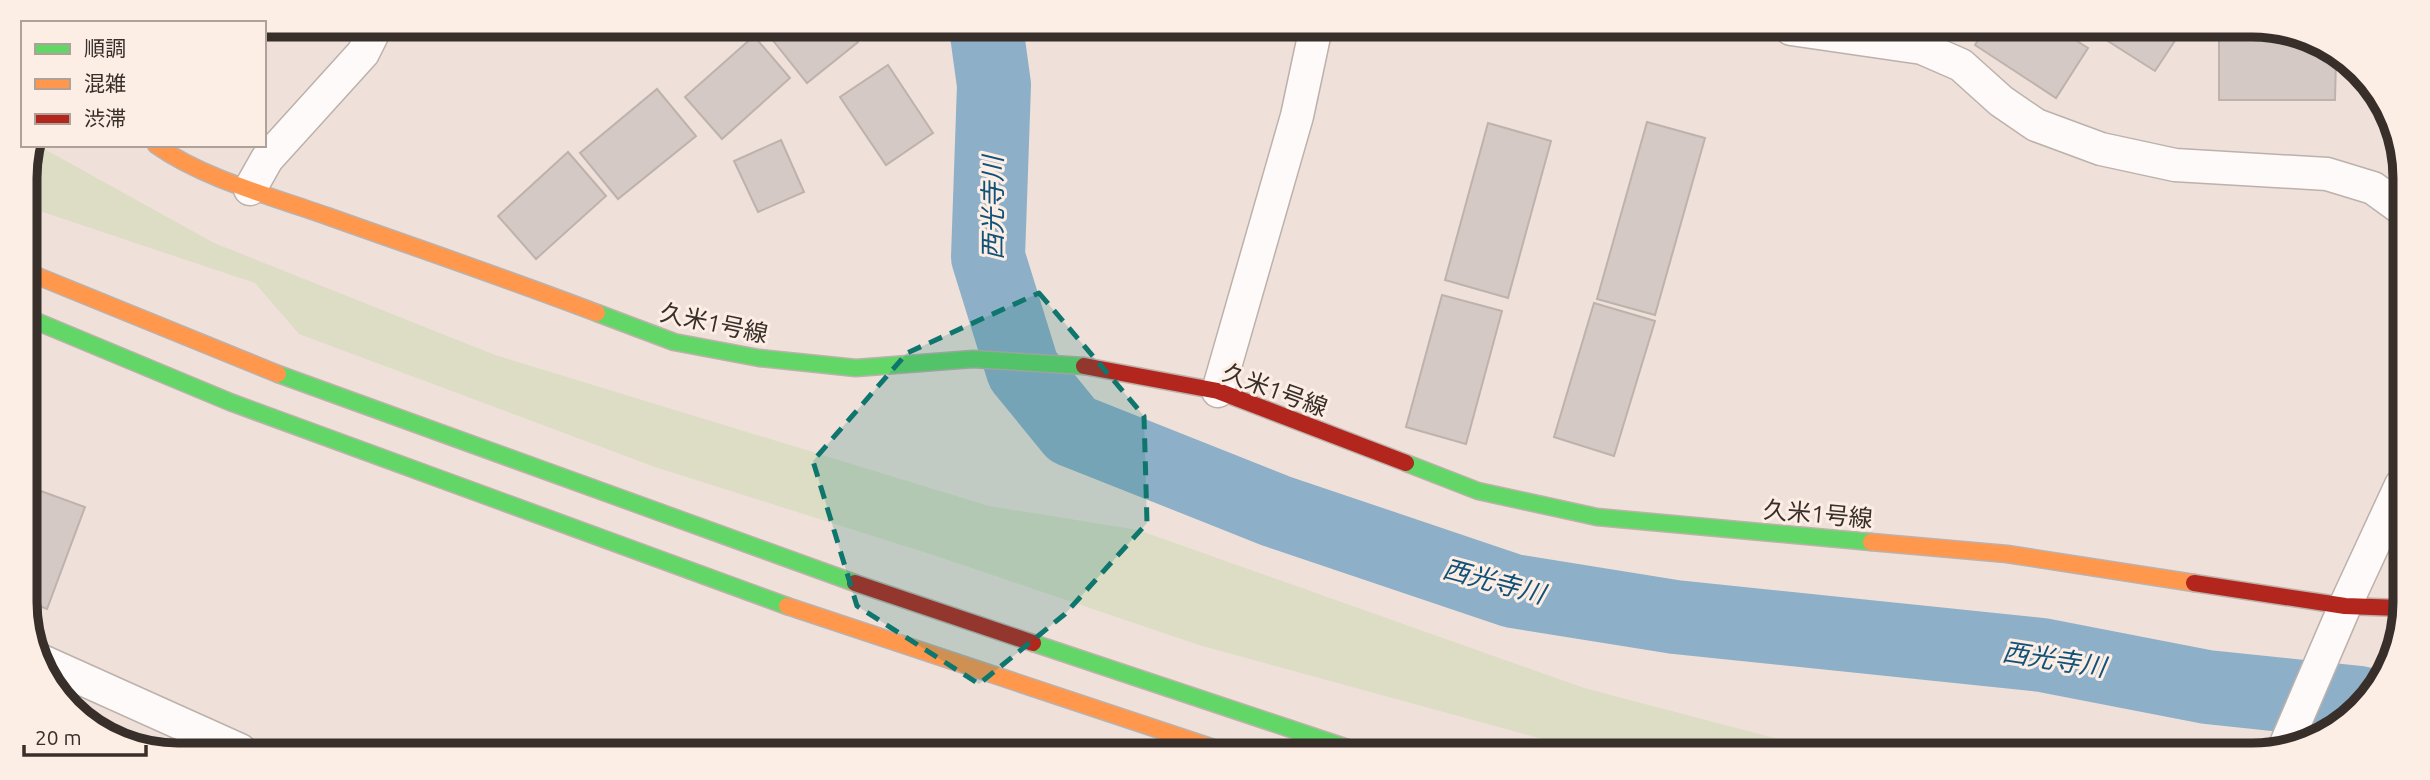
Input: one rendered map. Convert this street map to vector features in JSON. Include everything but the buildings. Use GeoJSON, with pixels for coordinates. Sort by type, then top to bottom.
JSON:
{"type":"FeatureCollection","features":[{"type":"Feature","properties":{"kind":"main road","name":"久米1号線"},"geometry":{"type":"LineString","coordinates":[[159,147],[176,159],[250,189],[510,280],[674,342],[759,358],[856,368],[973,359],[1076,365],[1218,390],[1478,491],[1597,517],[2007,554],[2345,606],[2393,608]]}},
{"type":"Feature","properties":{"kind":"main road"},"geometry":{"type":"LineString","coordinates":[[37,276],[259,367],[827,573],[1333,743]]}},
{"type":"Feature","properties":{"kind":"main road"},"geometry":{"type":"LineString","coordinates":[[37,322],[230,402],[827,621],[1199,743]]}},
{"type":"Feature","properties":{"kind":"street"},"geometry":{"type":"LineString","coordinates":[[250,189],[267,159],[363,53],[371,37]]}},
{"type":"Feature","properties":{"kind":"street"},"geometry":{"type":"LineString","coordinates":[[1218,390],[1297,117],[1315,37]]}},
{"type":"Feature","properties":{"kind":"street"},"geometry":{"type":"LineString","coordinates":[[1846,37],[1922,48],[1961,65],[2001,101],[2036,125],[2101,149],[2175,164],[2328,174],[2373,188],[2393,202]]}},
{"type":"Feature","properties":{"kind":"street"},"geometry":{"type":"LineString","coordinates":[[2291,733],[2393,502]]}},
{"type":"Feature","properties":{"kind":"street"},"geometry":{"type":"LineString","coordinates":[[54,668],[224,743]]}},
{"type":"Feature","properties":{"kind":"highlighted area"},"geometry":{"type":"Polygon","coordinates":[[[1039,293],[1144,416],[1147,523],[1065,614],[979,684],[857,606],[813,461],[907,353],[1039,293]]]}},
{"type":"Feature","properties":{"kind":"green space"},"geometry":{"type":"Polygon","coordinates":[[[41,147],[214,243],[495,355],[989,506],[1138,530],[1584,688],[1794,743],[1557,743],[1199,645],[933,555],[655,467],[299,334],[255,283],[37,210],[37,169],[41,147]]]}},
{"type":"Feature","properties":{"kind":"waterway","name":"西光寺川"},"geometry":{"type":"LineString","coordinates":[[987,37],[994,85],[988,257],[1023,370],[1072,430],[1276,511],[1513,591],[1675,617],[2042,655],[2207,687],[2351,702]]}},
{"type":"Feature","properties":{"kind":"traffic: fast"},"geometry":{"type":"LineString","coordinates":[[597,313],[674,342],[759,358],[856,368],[973,359],[1084,366]]}},
{"type":"Feature","properties":{"kind":"traffic: fast"},"geometry":{"type":"LineString","coordinates":[[37,322],[230,402],[787,606]]}},
{"type":"Feature","properties":{"kind":"traffic: fast"},"geometry":{"type":"LineString","coordinates":[[278,374],[855,583]]}},
{"type":"Feature","properties":{"kind":"traffic: fast"},"geometry":{"type":"LineString","coordinates":[[1406,463],[1478,491],[1597,517],[1871,542]]}},
{"type":"Feature","properties":{"kind":"traffic: fast"},"geometry":{"type":"LineString","coordinates":[[1033,643],[1333,743]]}},
{"type":"Feature","properties":{"kind":"traffic: slow"},"geometry":{"type":"LineString","coordinates":[[159,147],[195,168],[238,186],[597,313]]}},
{"type":"Feature","properties":{"kind":"traffic: slow"},"geometry":{"type":"LineString","coordinates":[[37,276],[278,374]]}},
{"type":"Feature","properties":{"kind":"traffic: slow"},"geometry":{"type":"LineString","coordinates":[[1871,542],[2007,554],[2194,583]]}},
{"type":"Feature","properties":{"kind":"traffic: slow"},"geometry":{"type":"LineString","coordinates":[[787,606],[1199,743]]}},
{"type":"Feature","properties":{"kind":"traffic: jam"},"geometry":{"type":"LineString","coordinates":[[1084,366],[1218,391],[1406,463]]}},
{"type":"Feature","properties":{"kind":"traffic: jam"},"geometry":{"type":"LineString","coordinates":[[855,583],[1033,643]]}},
{"type":"Feature","properties":{"kind":"traffic: jam"},"geometry":{"type":"LineString","coordinates":[[2194,583],[2345,606],[2393,608]]}}]}
